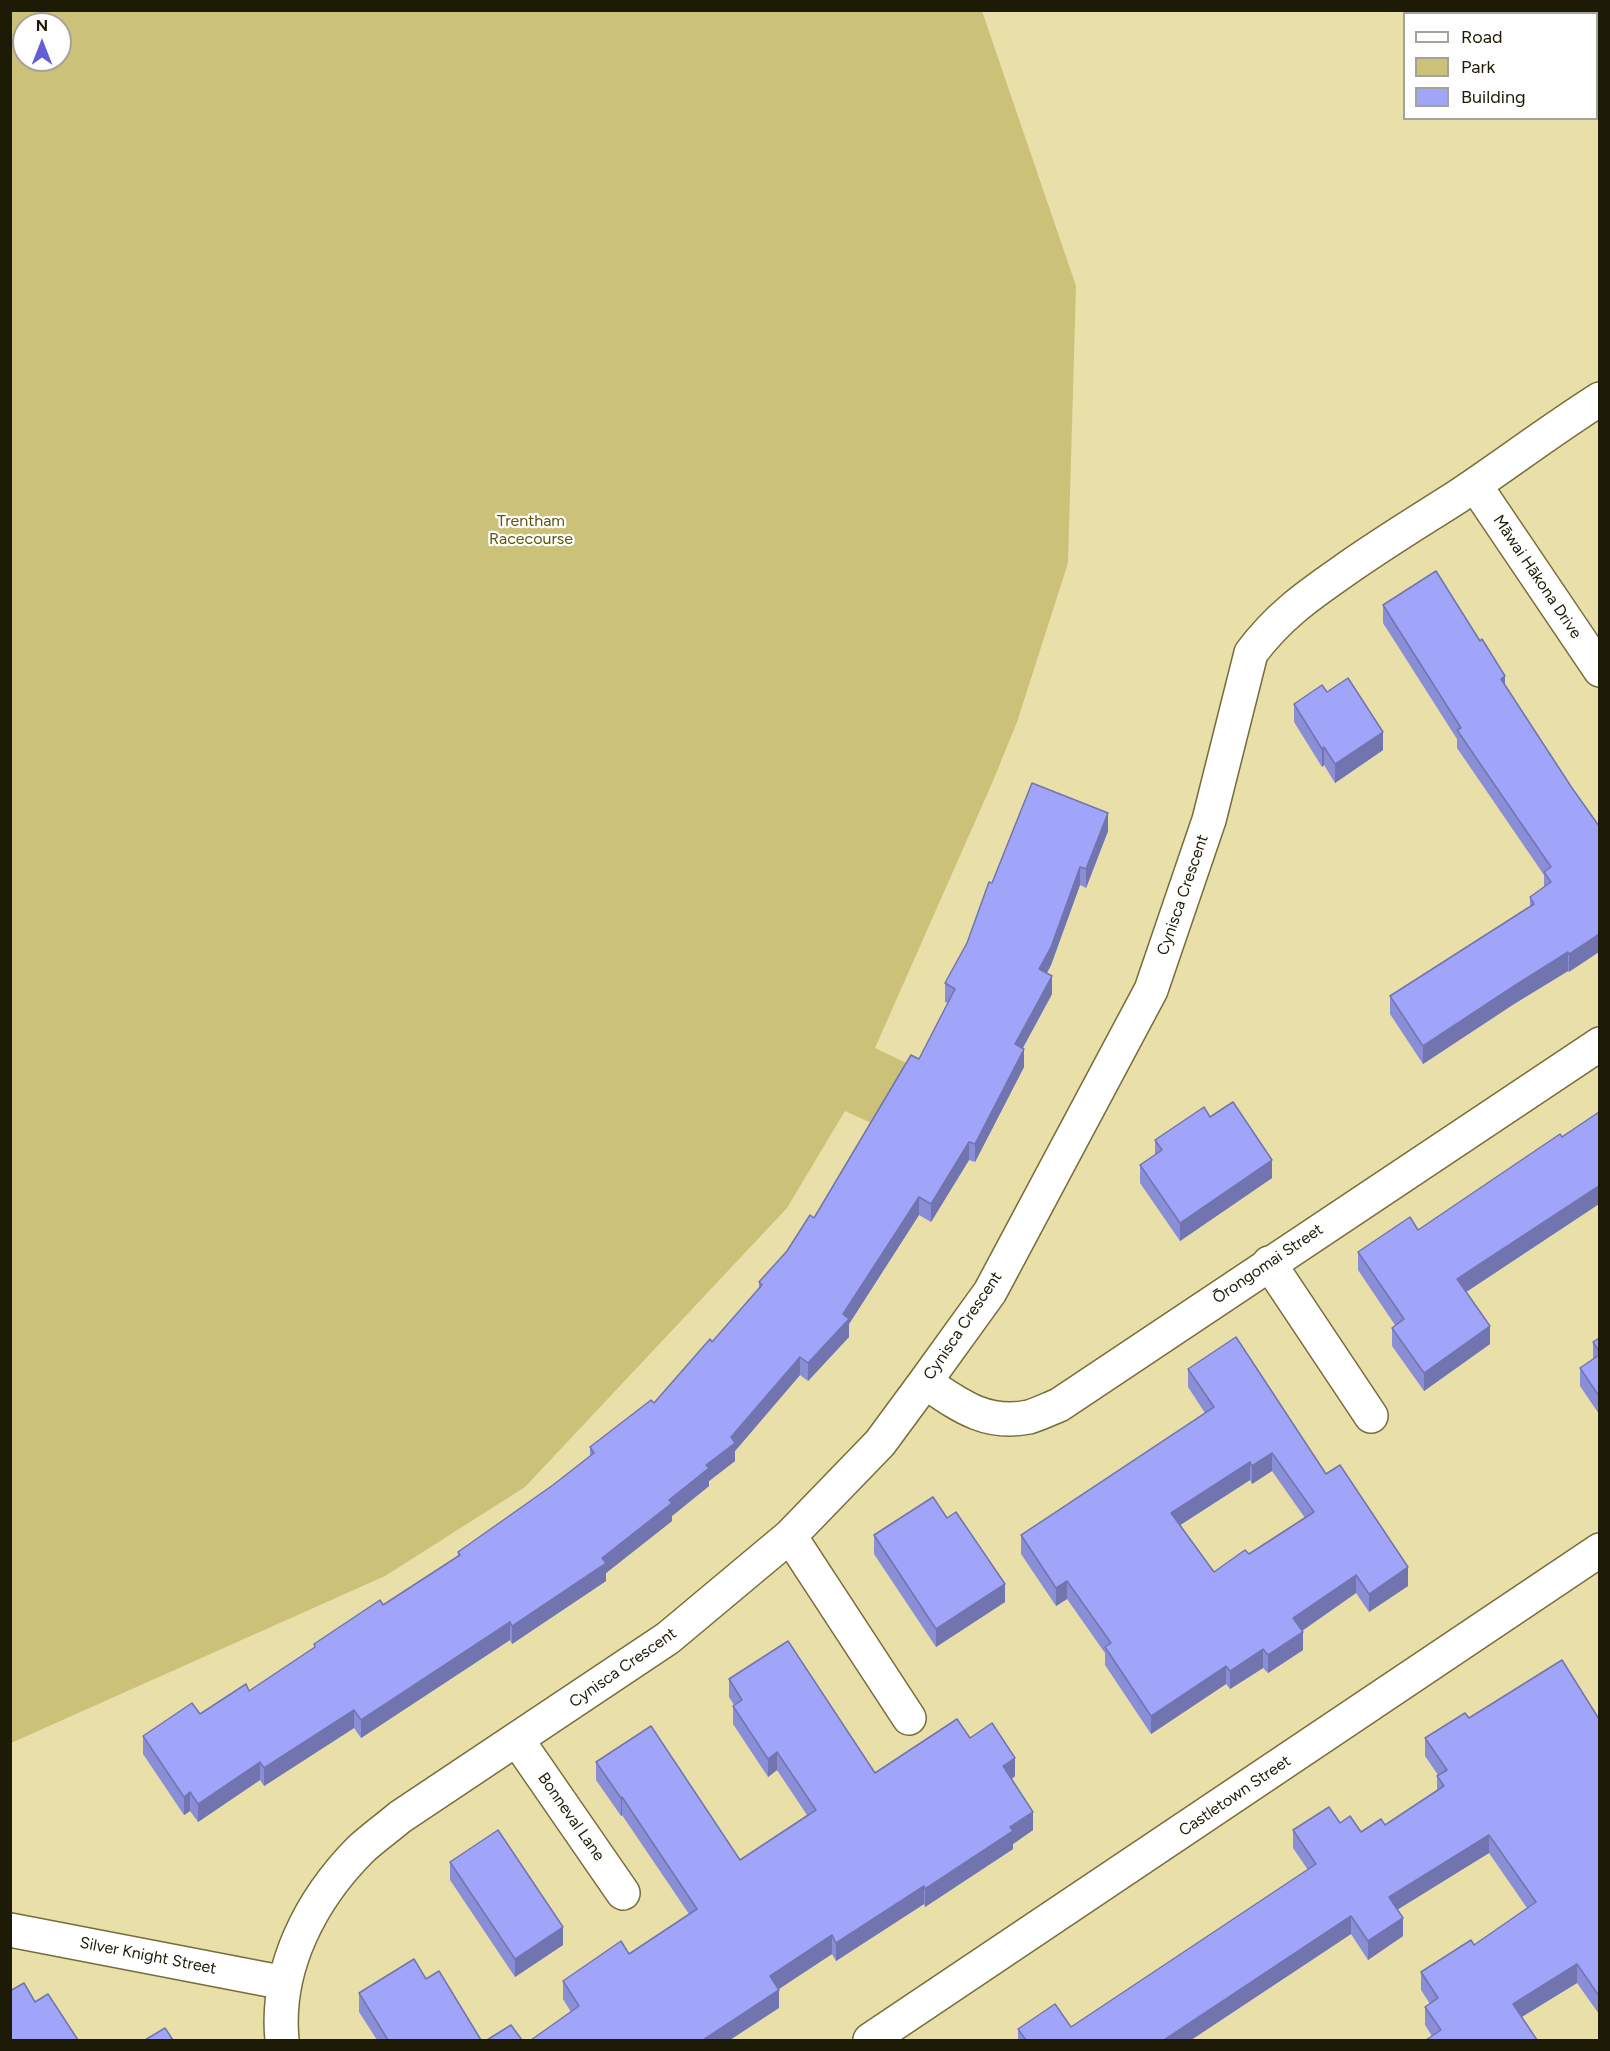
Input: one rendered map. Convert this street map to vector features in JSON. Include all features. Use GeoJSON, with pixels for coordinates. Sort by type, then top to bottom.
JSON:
{"type":"FeatureCollection","features":[{"type":"Feature","properties":{"kind":"street","name":"Cynisca Crescent"},"geometry":{"type":"LineString","coordinates":[[282,2040],[285,1983],[295,1945],[309,1917],[331,1884],[362,1849],[400,1817],[668,1638],[790,1536],[880,1443],[990,1292],[1150,990],[1209,820],[1251,653],[1268,631],[1299,602],[1599,399]]}},
{"type":"Feature","properties":{"kind":"street","name":"Māwai Hākona Drive"},"geometry":{"type":"LineString","coordinates":[[1475,484],[1599,670]]}},
{"type":"Feature","properties":{"kind":"street","name":"Ōrongomai Street"},"geometry":{"type":"LineString","coordinates":[[925,1382],[982,1416],[1005,1420],[1030,1416],[1059,1405],[1599,1044]]}},
{"type":"Feature","properties":{"kind":"street"},"geometry":{"type":"LineString","coordinates":[[1269,1263],[1371,1416]]}},
{"type":"Feature","properties":{"kind":"street"},"geometry":{"type":"LineString","coordinates":[[790,1536],[909,1718]]}},
{"type":"Feature","properties":{"kind":"street","name":"Castletown Street"},"geometry":{"type":"LineString","coordinates":[[870,2040],[1599,1552]]}},
{"type":"Feature","properties":{"kind":"street","name":"Bonneval Lane"},"geometry":{"type":"LineString","coordinates":[[518,1740],[623,1893]]}},
{"type":"Feature","properties":{"kind":"street","name":"Silver Knight Street"},"geometry":{"type":"LineString","coordinates":[[10,1930],[285,1983]]}},
{"type":"Feature","properties":{"kind":"green space","name":"Trentham Racecourse"},"geometry":{"type":"Polygon","coordinates":[[[10,11],[982,11],[1076,286],[1068,563],[1017,722],[875,1048],[925,1072],[895,1134],[845,1111],[787,1208],[525,1487],[385,1576],[11,1743],[10,11]]]}},
{"type":"Feature","properties":{"kind":"building"},"geometry":{"type":"Polygon","coordinates":[[[1436,571],[1505,676],[1501,679],[1599,826],[1599,934],[1423,1046],[1390,996],[1534,904],[1530,897],[1551,882],[1544,872],[1551,867],[1457,730],[1461,728],[1383,605],[1436,571]]]}},
{"type":"Feature","properties":{"kind":"building"},"geometry":{"type":"Polygon","coordinates":[[[1348,678],[1383,732],[1335,764],[1324,747],[1322,749],[1294,704],[1322,685],[1327,692],[1348,678]]]}},
{"type":"Feature","properties":{"kind":"building"},"geometry":{"type":"Polygon","coordinates":[[[1032,783],[1108,813],[1086,869],[1080,867],[1051,947],[1039,969],[1052,976],[1015,1044],[1024,1049],[975,1144],[969,1142],[931,1204],[919,1197],[843,1314],[849,1319],[808,1363],[800,1357],[731,1437],[735,1443],[706,1465],[709,1468],[669,1500],[672,1503],[602,1558],[606,1563],[512,1626],[510,1622],[361,1720],[354,1710],[264,1768],[260,1762],[198,1804],[190,1792],[184,1797],[143,1736],[192,1703],[200,1714],[246,1684],[249,1691],[380,1600],[383,1605],[460,1555],[458,1552],[594,1453],[590,1447],[651,1400],[654,1403],[710,1339],[712,1342],[762,1285],[759,1282],[787,1251],[810,1215],[814,1218],[911,1055],[919,1059],[955,989],[945,983],[967,943],[989,882],[992,883],[1032,783]]]}},
{"type":"Feature","properties":{"kind":"building"},"geometry":{"type":"Polygon","coordinates":[[[1233,1102],[1272,1160],[1180,1223],[1140,1165],[1162,1150],[1155,1140],[1204,1107],[1210,1117],[1233,1102]]]}},
{"type":"Feature","properties":{"kind":"building"},"geometry":{"type":"Polygon","coordinates":[[[1599,1112],[1599,1186],[1457,1279],[1490,1326],[1424,1373],[1392,1328],[1404,1319],[1358,1252],[1410,1217],[1418,1230],[1560,1134],[1562,1137],[1599,1112]]]}},
{"type":"Feature","properties":{"kind":"building"},"geometry":{"type":"Polygon","coordinates":[[[1236,1337],[1326,1474],[1340,1465],[1408,1567],[1369,1594],[1356,1575],[1293,1618],[1303,1632],[1268,1655],[1263,1649],[1230,1671],[1226,1666],[1151,1716],[1105,1647],[1111,1643],[1067,1581],[1056,1588],[1021,1535],[1214,1407],[1188,1369],[1236,1337]],[[1272,1453],[1252,1466],[1250,1462],[1171,1513],[1214,1572],[1245,1550],[1249,1554],[1314,1512],[1272,1453]]]}},
{"type":"Feature","properties":{"kind":"building"},"geometry":{"type":"Polygon","coordinates":[[[1599,1338],[1599,1351],[1593,1342],[1599,1338]]]}},
{"type":"Feature","properties":{"kind":"building"},"geometry":{"type":"Polygon","coordinates":[[[1599,1355],[1599,1396],[1580,1368],[1599,1355]]]}},
{"type":"Feature","properties":{"kind":"building"},"geometry":{"type":"Polygon","coordinates":[[[933,1497],[947,1518],[956,1512],[1005,1584],[936,1629],[874,1535],[933,1497]]]}},
{"type":"Feature","properties":{"kind":"building"},"geometry":{"type":"Polygon","coordinates":[[[788,1641],[875,1773],[957,1719],[970,1738],[992,1723],[1015,1758],[1003,1766],[1033,1812],[1010,1827],[1013,1831],[925,1889],[924,1886],[836,1943],[832,1935],[770,1976],[779,1990],[703,2040],[531,2040],[579,2006],[563,1981],[621,1941],[629,1954],[697,1909],[596,1762],[651,1726],[740,1860],[816,1810],[777,1752],[768,1759],[733,1706],[742,1700],[729,1679],[788,1641]]]}},
{"type":"Feature","properties":{"kind":"building"},"geometry":{"type":"Polygon","coordinates":[[[1562,1660],[1599,1719],[1599,1996],[1577,1964],[1513,2004],[1537,2040],[1426,2040],[1441,2030],[1425,2007],[1438,1998],[1421,1972],[1471,1940],[1474,1945],[1536,1902],[1489,1835],[1389,1897],[1403,1918],[1368,1941],[1351,1916],[1164,2040],[1026,2040],[1018,2029],[1055,2004],[1071,2027],[1316,1864],[1293,1830],[1329,1807],[1340,1823],[1350,1816],[1361,1832],[1381,1819],[1385,1825],[1444,1786],[1437,1776],[1447,1770],[1425,1738],[1465,1713],[1469,1718],[1562,1660]]]}},
{"type":"Feature","properties":{"kind":"building"},"geometry":{"type":"Polygon","coordinates":[[[498,1830],[563,1927],[515,1959],[450,1862],[498,1830]]]}},
{"type":"Feature","properties":{"kind":"building"},"geometry":{"type":"Polygon","coordinates":[[[414,1959],[426,1979],[439,1971],[481,2040],[388,2040],[359,1993],[414,1959]]]}},
{"type":"Feature","properties":{"kind":"building"},"geometry":{"type":"Polygon","coordinates":[[[24,1983],[35,2002],[48,1994],[78,2040],[10,2040],[10,1991],[24,1983]]]}},
{"type":"Feature","properties":{"kind":"building"},"geometry":{"type":"Polygon","coordinates":[[[511,2025],[522,2040],[487,2040],[511,2025]]]}},
{"type":"Feature","properties":{"kind":"building"},"geometry":{"type":"Polygon","coordinates":[[[165,2028],[173,2040],[145,2040],[165,2028]]]}}]}
